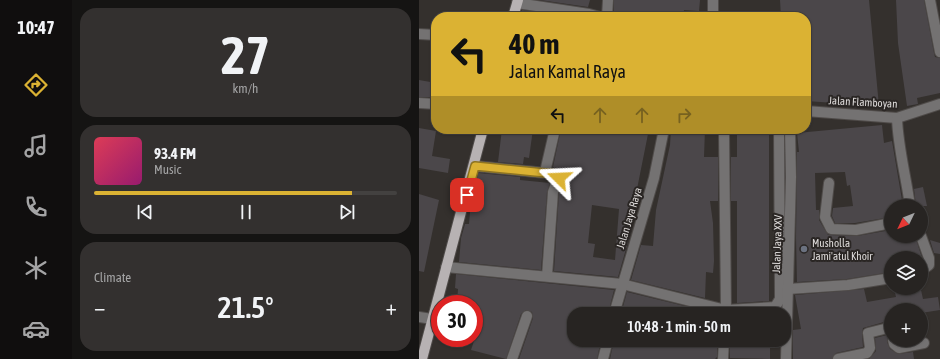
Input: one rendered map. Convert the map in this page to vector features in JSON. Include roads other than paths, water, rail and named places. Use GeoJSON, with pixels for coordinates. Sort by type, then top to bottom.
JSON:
{"type":"FeatureCollection","features":[{"type":"Feature","properties":{"kind":"main road"},"geometry":{"type":"LineString","coordinates":[[515,12],[518,2]]}},
{"type":"Feature","properties":{"kind":"main road"},"geometry":{"type":"LineString","coordinates":[[438,295],[475,166],[482,134]]}},
{"type":"Feature","properties":{"kind":"main road"},"geometry":{"type":"LineString","coordinates":[[422,359],[431,323]]}},
{"type":"Feature","properties":{"kind":"street"},"geometry":{"type":"LineString","coordinates":[[607,12],[608,0]]}},
{"type":"Feature","properties":{"kind":"street"},"geometry":{"type":"LineString","coordinates":[[713,0],[713,12]]}},
{"type":"Feature","properties":{"kind":"street"},"geometry":{"type":"LineString","coordinates":[[930,0],[940,52]]}},
{"type":"Feature","properties":{"kind":"street"},"geometry":{"type":"LineString","coordinates":[[518,2],[577,12]]}},
{"type":"Feature","properties":{"kind":"street"},"geometry":{"type":"LineString","coordinates":[[419,34],[431,35]]}},
{"type":"Feature","properties":{"kind":"street"},"geometry":{"type":"LineString","coordinates":[[419,103],[431,104]]}},
{"type":"Feature","properties":{"kind":"street","name":"Jalan Flamboyan"},"geometry":{"type":"LineString","coordinates":[[811,111],[897,118],[940,104]]}},
{"type":"Feature","properties":{"kind":"street"},"geometry":{"type":"LineString","coordinates":[[897,118],[898,144],[906,175],[909,199]]}},
{"type":"Feature","properties":{"kind":"street"},"geometry":{"type":"LineString","coordinates":[[545,172],[554,134]]}},
{"type":"Feature","properties":{"kind":"street","name":"Jalan Jaya Raya"},"geometry":{"type":"LineString","coordinates":[[616,307],[621,284],[653,178],[663,134]]}},
{"type":"Feature","properties":{"kind":"street"},"geometry":{"type":"LineString","coordinates":[[724,134],[725,307]]}},
{"type":"Feature","properties":{"kind":"street"},"geometry":{"type":"LineString","coordinates":[[775,307],[780,299],[779,134]]}},
{"type":"Feature","properties":{"kind":"street","name":"Jalan Jaya XXV"},"geometry":{"type":"LineString","coordinates":[[786,359],[791,134]]}},
{"type":"Feature","properties":{"kind":"street"},"geometry":{"type":"LineString","coordinates":[[475,166],[545,172],[555,174],[559,178],[553,192],[547,276]]}},
{"type":"Feature","properties":{"kind":"street"},"geometry":{"type":"LineString","coordinates":[[829,183],[825,217],[831,229],[856,230],[884,224]]}},
{"type":"Feature","properties":{"kind":"street"},"geometry":{"type":"LineString","coordinates":[[928,255],[928,266]]}},
{"type":"Feature","properties":{"kind":"street"},"geometry":{"type":"LineString","coordinates":[[446,267],[621,284],[706,307]]}},
{"type":"Feature","properties":{"kind":"street"},"geometry":{"type":"LineString","coordinates":[[788,289],[848,285],[884,279]]}},
{"type":"Feature","properties":{"kind":"street"},"geometry":{"type":"LineString","coordinates":[[512,359],[527,316]]}},
{"type":"Feature","properties":{"kind":"street"},"geometry":{"type":"LineString","coordinates":[[419,317],[431,319]]}},
{"type":"Feature","properties":{"kind":"street"},"geometry":{"type":"LineString","coordinates":[[838,359],[867,353],[870,348],[868,333],[884,329]]}},
{"type":"Feature","properties":{"kind":"street"},"geometry":{"type":"LineString","coordinates":[[603,359],[606,347]]}},
{"type":"Feature","properties":{"kind":"street"},"geometry":{"type":"LineString","coordinates":[[723,359],[724,347]]}},
{"type":"Feature","properties":{"kind":"place","name":"Musholla Jami'atul Khoir"},"geometry":{"type":"Point","coordinates":[804,249]}}]}
